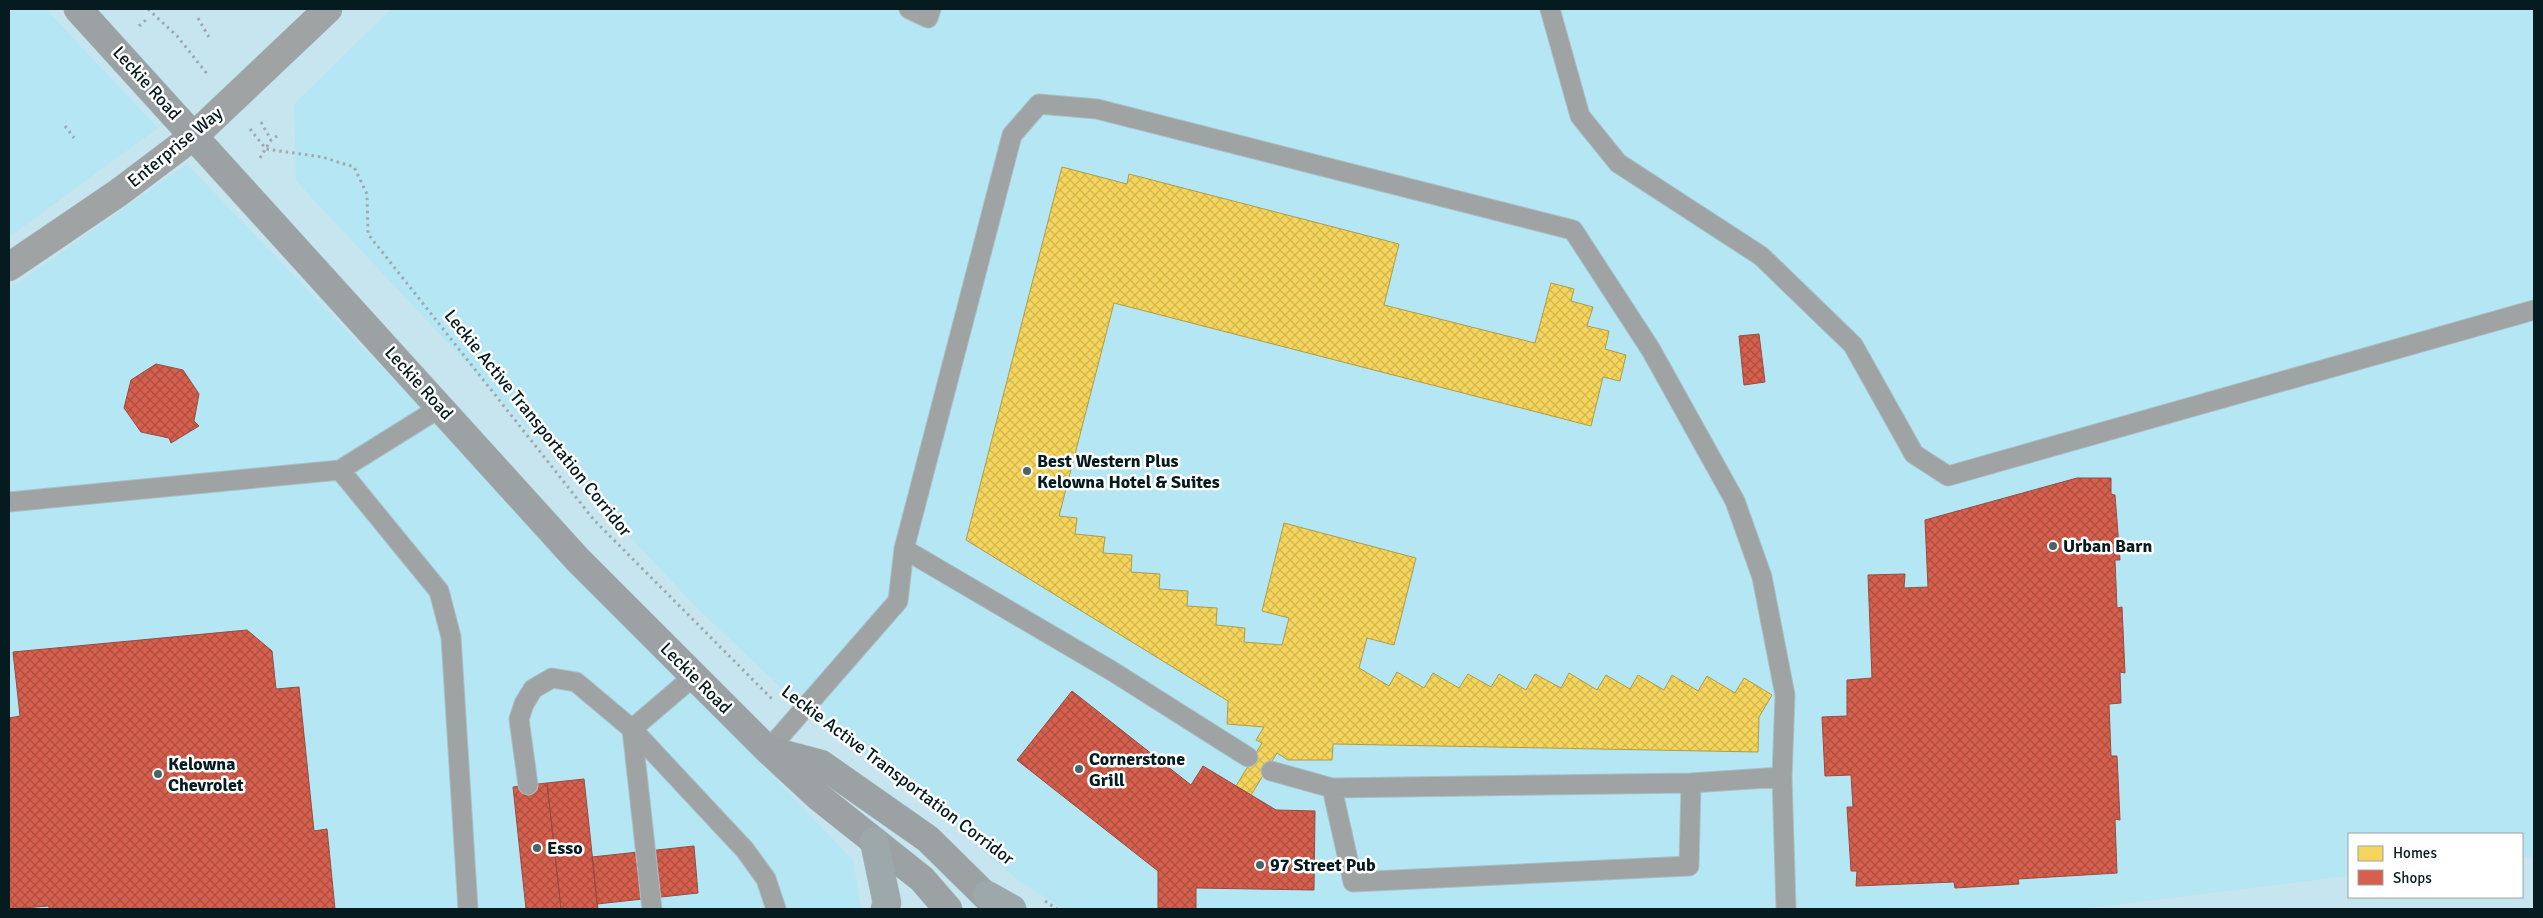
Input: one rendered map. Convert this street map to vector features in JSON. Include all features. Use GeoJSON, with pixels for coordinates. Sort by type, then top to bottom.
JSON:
{"type":"FeatureCollection","features":[{"type":"Feature","properties":{"kind":"highway"},"geometry":{"type":"LineString","coordinates":[[874,841],[887,903],[885,909]]}},
{"type":"Feature","properties":{"kind":"highway"},"geometry":{"type":"LineString","coordinates":[[993,902],[1012,909]]}},
{"type":"Feature","properties":{"kind":"main road","name":"Leckie Road"},"geometry":{"type":"LineString","coordinates":[[78,9],[195,135],[578,560],[768,750],[820,798],[922,878],[948,909]]}},
{"type":"Feature","properties":{"kind":"main road"},"geometry":{"type":"LineString","coordinates":[[768,750],[821,764],[928,839],[993,902]]}},
{"type":"Feature","properties":{"kind":"street","name":"Enterprise Way"},"geometry":{"type":"LineString","coordinates":[[9,267],[118,193],[195,135],[328,9]]}},
{"type":"Feature","properties":{"kind":"lane"},"geometry":{"type":"LineString","coordinates":[[909,9],[928,18],[931,9]]}},
{"type":"Feature","properties":{"kind":"lane"},"geometry":{"type":"LineString","coordinates":[[1550,9],[1580,116],[1618,162],[1761,256],[1854,345],[1914,454],[1948,476],[2534,310]]}},
{"type":"Feature","properties":{"kind":"lane"},"geometry":{"type":"LineString","coordinates":[[768,750],[898,601],[904,549],[1012,135],[1039,104],[1097,109],[1572,230],[1651,350],[1735,501],[1762,578],[1784,695],[1782,777],[1786,909]]}},
{"type":"Feature","properties":{"kind":"lane"},"geometry":{"type":"LineString","coordinates":[[9,502],[340,470],[441,407]]}},
{"type":"Feature","properties":{"kind":"lane"},"geometry":{"type":"LineString","coordinates":[[340,470],[439,591],[451,637],[468,909]]}},
{"type":"Feature","properties":{"kind":"lane"},"geometry":{"type":"LineString","coordinates":[[904,549],[1112,671],[1248,756]]}},
{"type":"Feature","properties":{"kind":"lane"},"geometry":{"type":"LineString","coordinates":[[632,729],[694,676]]}},
{"type":"Feature","properties":{"kind":"lane"},"geometry":{"type":"LineString","coordinates":[[528,785],[519,719],[533,689],[552,678],[576,682],[632,729],[745,850],[766,879],[776,909]]}},
{"type":"Feature","properties":{"kind":"lane"},"geometry":{"type":"LineString","coordinates":[[632,729],[652,909]]}},
{"type":"Feature","properties":{"kind":"lane"},"geometry":{"type":"LineString","coordinates":[[1271,771],[1332,788],[1691,783],[1782,777]]}},
{"type":"Feature","properties":{"kind":"lane"},"geometry":{"type":"LineString","coordinates":[[1332,788],[1353,882],[1689,866],[1691,783]]}},
{"type":"Feature","properties":{"kind":"path"},"geometry":{"type":"LineString","coordinates":[[148,9],[177,36],[266,149]]}},
{"type":"Feature","properties":{"kind":"path"},"geometry":{"type":"LineString","coordinates":[[198,18],[210,39]]}},
{"type":"Feature","properties":{"kind":"path"},"geometry":{"type":"LineString","coordinates":[[138,26],[147,19]]}},
{"type":"Feature","properties":{"kind":"path"},"geometry":{"type":"LineString","coordinates":[[262,122],[270,140]]}},
{"type":"Feature","properties":{"kind":"path"},"geometry":{"type":"LineString","coordinates":[[65,126],[74,138]]}},
{"type":"Feature","properties":{"kind":"path"},"geometry":{"type":"LineString","coordinates":[[259,160],[270,140],[278,136]]}},
{"type":"Feature","properties":{"kind":"path","name":"Leckie Active Transportation Corridor"},"geometry":{"type":"LineString","coordinates":[[266,149],[322,157],[354,167],[367,194],[368,234],[588,512],[772,699],[795,719]]}},
{"type":"Feature","properties":{"kind":"path"},"geometry":{"type":"LineString","coordinates":[[1041,898],[1057,909]]}},
{"type":"Feature","properties":{"kind":"shaded area"},"geometry":{"type":"Polygon","coordinates":[[[9,9],[46,9],[158,128],[9,237],[9,9]]]}},
{"type":"Feature","properties":{"kind":"shaded area"},"geometry":{"type":"Polygon","coordinates":[[[391,9],[2534,9],[2534,856],[2523,858],[2523,833],[2348,833],[2348,876],[2080,909],[1063,909],[1018,880],[912,792],[790,696],[696,607],[296,181],[294,104],[391,9]]]}},
{"type":"Feature","properties":{"kind":"shaded area"},"geometry":{"type":"Polygon","coordinates":[[[187,164],[853,860],[861,909],[9,909],[9,289],[187,164]]]}},
{"type":"Feature","properties":{"kind":"building: Homes","name":"Best Western Plus Kelowna Hotel & Suites"},"geometry":{"type":"Polygon","coordinates":[[[1062,167],[1127,184],[1129,174],[1399,244],[1384,305],[1535,343],[1551,283],[1574,289],[1571,301],[1593,307],[1587,326],[1609,331],[1605,349],[1626,355],[1620,381],[1603,377],[1591,426],[1114,303],[1059,516],[1077,518],[1075,534],[1105,537],[1103,553],[1132,555],[1131,572],[1160,574],[1159,589],[1188,591],[1187,606],[1217,608],[1216,625],[1245,628],[1244,642],[1282,645],[1289,618],[1262,611],[1284,523],[1416,558],[1394,645],[1367,638],[1359,668],[1389,686],[1397,672],[1424,688],[1433,673],[1459,688],[1468,674],[1491,687],[1499,674],[1526,690],[1535,674],[1561,688],[1569,673],[1597,690],[1606,675],[1630,689],[1638,675],[1664,690],[1672,675],[1698,691],[1707,676],[1735,693],[1744,678],[1772,695],[1759,717],[1758,752],[1333,744],[1332,760],[1288,760],[1277,753],[1251,795],[1236,786],[1262,743],[1256,740],[1264,727],[1227,724],[1228,701],[966,540],[1062,167]]]}},
{"type":"Feature","properties":{"kind":"building: Shops"},"geometry":{"type":"Polygon","coordinates":[[[1759,334],[1765,382],[1744,385],[1739,336],[1759,334]]]}},
{"type":"Feature","properties":{"kind":"building: Shops"},"geometry":{"type":"Polygon","coordinates":[[[156,364],[183,370],[199,394],[194,421],[199,426],[171,443],[169,438],[141,432],[124,408],[131,380],[156,364]]]}},
{"type":"Feature","properties":{"kind":"building: Shops"},"geometry":{"type":"Polygon","coordinates":[[[2077,478],[2111,478],[2111,494],[2115,495],[2120,560],[2115,560],[2117,608],[2122,607],[2125,673],[2120,672],[2121,703],[2109,704],[2111,756],[2117,756],[2120,820],[2115,819],[2117,873],[2018,879],[2019,884],[1955,888],[1954,882],[1856,886],[1857,871],[1851,871],[1847,807],[1853,807],[1851,775],[1825,776],[1822,717],[1847,716],[1847,680],[1872,678],[1868,575],[1905,574],[1904,588],[1928,587],[1925,520],[2077,478]]]}},
{"type":"Feature","properties":{"kind":"building: Shops","name":"Kelowna Chevrolet"},"geometry":{"type":"Polygon","coordinates":[[[247,630],[272,651],[276,689],[299,687],[314,831],[327,829],[335,909],[49,909],[49,906],[9,909],[9,718],[20,716],[13,652],[247,630]]]}},
{"type":"Feature","properties":{"kind":"building: Shops"},"geometry":{"type":"Polygon","coordinates":[[[1072,691],[1191,785],[1203,766],[1276,810],[1315,811],[1314,890],[1196,888],[1196,909],[1158,908],[1158,871],[1017,760],[1072,691]]]}},
{"type":"Feature","properties":{"kind":"building: Shops","name":"Esso"},"geometry":{"type":"Polygon","coordinates":[[[584,779],[598,909],[561,909],[547,783],[584,779]]]}},
{"type":"Feature","properties":{"kind":"building: Shops","name":"Esso"},"geometry":{"type":"Polygon","coordinates":[[[547,783],[561,909],[526,909],[513,787],[547,783]]]}},
{"type":"Feature","properties":{"kind":"building: Shops"},"geometry":{"type":"Polygon","coordinates":[[[694,846],[698,893],[597,904],[592,857],[694,846]]]}},
{"type":"Feature","properties":{"kind":"place","name":"Best Western Plus Kelowna Hotel & Suites"},"geometry":{"type":"Point","coordinates":[1027,471]}},
{"type":"Feature","properties":{"kind":"place","name":"Urban Barn"},"geometry":{"type":"Point","coordinates":[2053,546]}},
{"type":"Feature","properties":{"kind":"place","name":"Cornerstone Grill"},"geometry":{"type":"Point","coordinates":[1079,769]}},
{"type":"Feature","properties":{"kind":"place","name":"Kelowna Chevrolet"},"geometry":{"type":"Point","coordinates":[158,774]}},
{"type":"Feature","properties":{"kind":"place","name":"Esso"},"geometry":{"type":"Point","coordinates":[537,848]}},
{"type":"Feature","properties":{"kind":"place","name":"97 Street Pub"},"geometry":{"type":"Point","coordinates":[1260,865]}}]}
